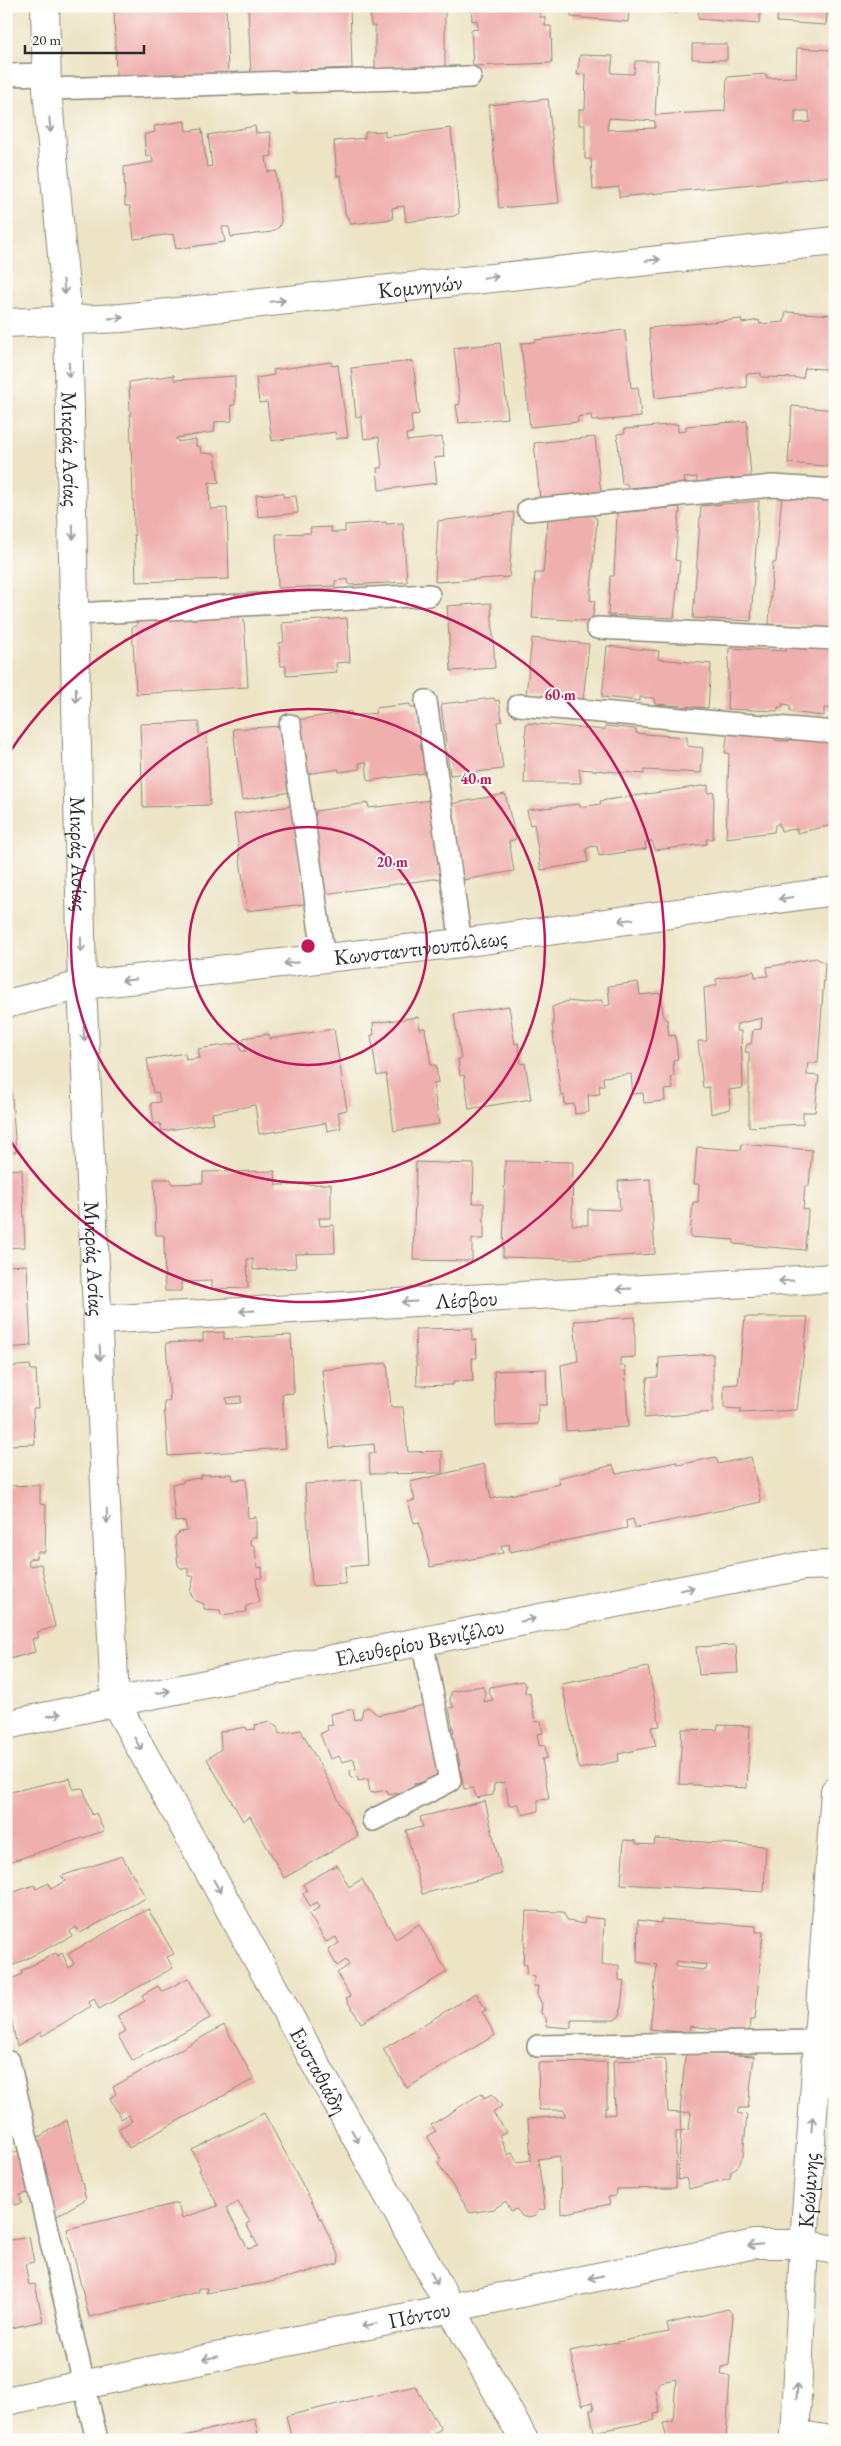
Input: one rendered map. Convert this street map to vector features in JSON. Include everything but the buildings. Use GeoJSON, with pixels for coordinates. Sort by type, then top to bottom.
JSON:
{"type":"FeatureCollection","features":[{"type":"Feature","properties":{"kind":"street","name":"Μικράς Ασίας"},"geometry":{"type":"LineString","coordinates":[[45,6],[47,82],[68,321],[82,985],[115,1702]]}},
{"type":"Feature","properties":{"kind":"street","name":"Κομνηνών"},"geometry":{"type":"LineString","coordinates":[[6,324],[122,318],[835,241]]}},
{"type":"Feature","properties":{"kind":"street","name":"Κωνσταντινουπόλεως"},"geometry":{"type":"LineString","coordinates":[[6,1004],[82,985],[462,943],[835,891]]}},
{"type":"Feature","properties":{"kind":"street","name":"Λέσβου"},"geometry":{"type":"LineString","coordinates":[[98,1320],[835,1278]]}},
{"type":"Feature","properties":{"kind":"street","name":"Ελευθερίου Βενιζέλου"},"geometry":{"type":"LineString","coordinates":[[6,1726],[115,1702],[803,1566],[835,1565]]}},
{"type":"Feature","properties":{"kind":"street","name":"Ευσταθιάδη"},"geometry":{"type":"LineString","coordinates":[[115,1702],[524,2440]]}},
{"type":"Feature","properties":{"kind":"street","name":"Κρώμνης"},"geometry":{"type":"LineString","coordinates":[[795,2437],[804,2244],[818,2041],[830,1943],[835,1791]]}},
{"type":"Feature","properties":{"kind":"street","name":"Πόντου"},"geometry":{"type":"LineString","coordinates":[[6,2401],[755,2244],[804,2244],[835,2250]]}},
{"type":"Feature","properties":{"kind":"street"},"geometry":{"type":"LineString","coordinates":[[795,2437],[831,2440]]}},
{"type":"Feature","properties":{"kind":"lane"},"geometry":{"type":"LineString","coordinates":[[6,75],[47,82],[470,77]]}},
{"type":"Feature","properties":{"kind":"lane"},"geometry":{"type":"LineString","coordinates":[[528,510],[773,486],[835,490]]}},
{"type":"Feature","properties":{"kind":"lane"},"geometry":{"type":"LineString","coordinates":[[75,614],[429,595]]}},
{"type":"Feature","properties":{"kind":"lane"},"geometry":{"type":"LineString","coordinates":[[597,628],[835,639]]}},
{"type":"Feature","properties":{"kind":"lane"},"geometry":{"type":"LineString","coordinates":[[426,701],[462,943]]}},
{"type":"Feature","properties":{"kind":"lane"},"geometry":{"type":"LineString","coordinates":[[519,705],[835,732]]}},
{"type":"Feature","properties":{"kind":"lane"},"geometry":{"type":"LineString","coordinates":[[290,725],[324,959]]}},
{"type":"Feature","properties":{"kind":"lane"},"geometry":{"type":"LineString","coordinates":[[373,1820],[450,1781],[422,1641]]}},
{"type":"Feature","properties":{"kind":"lane"},"geometry":{"type":"LineString","coordinates":[[538,2046],[818,2041]]}},
{"type":"Feature","properties":{"kind":"lane"},"geometry":{"type":"LineString","coordinates":[[9,2062],[97,2440]]}}]}
